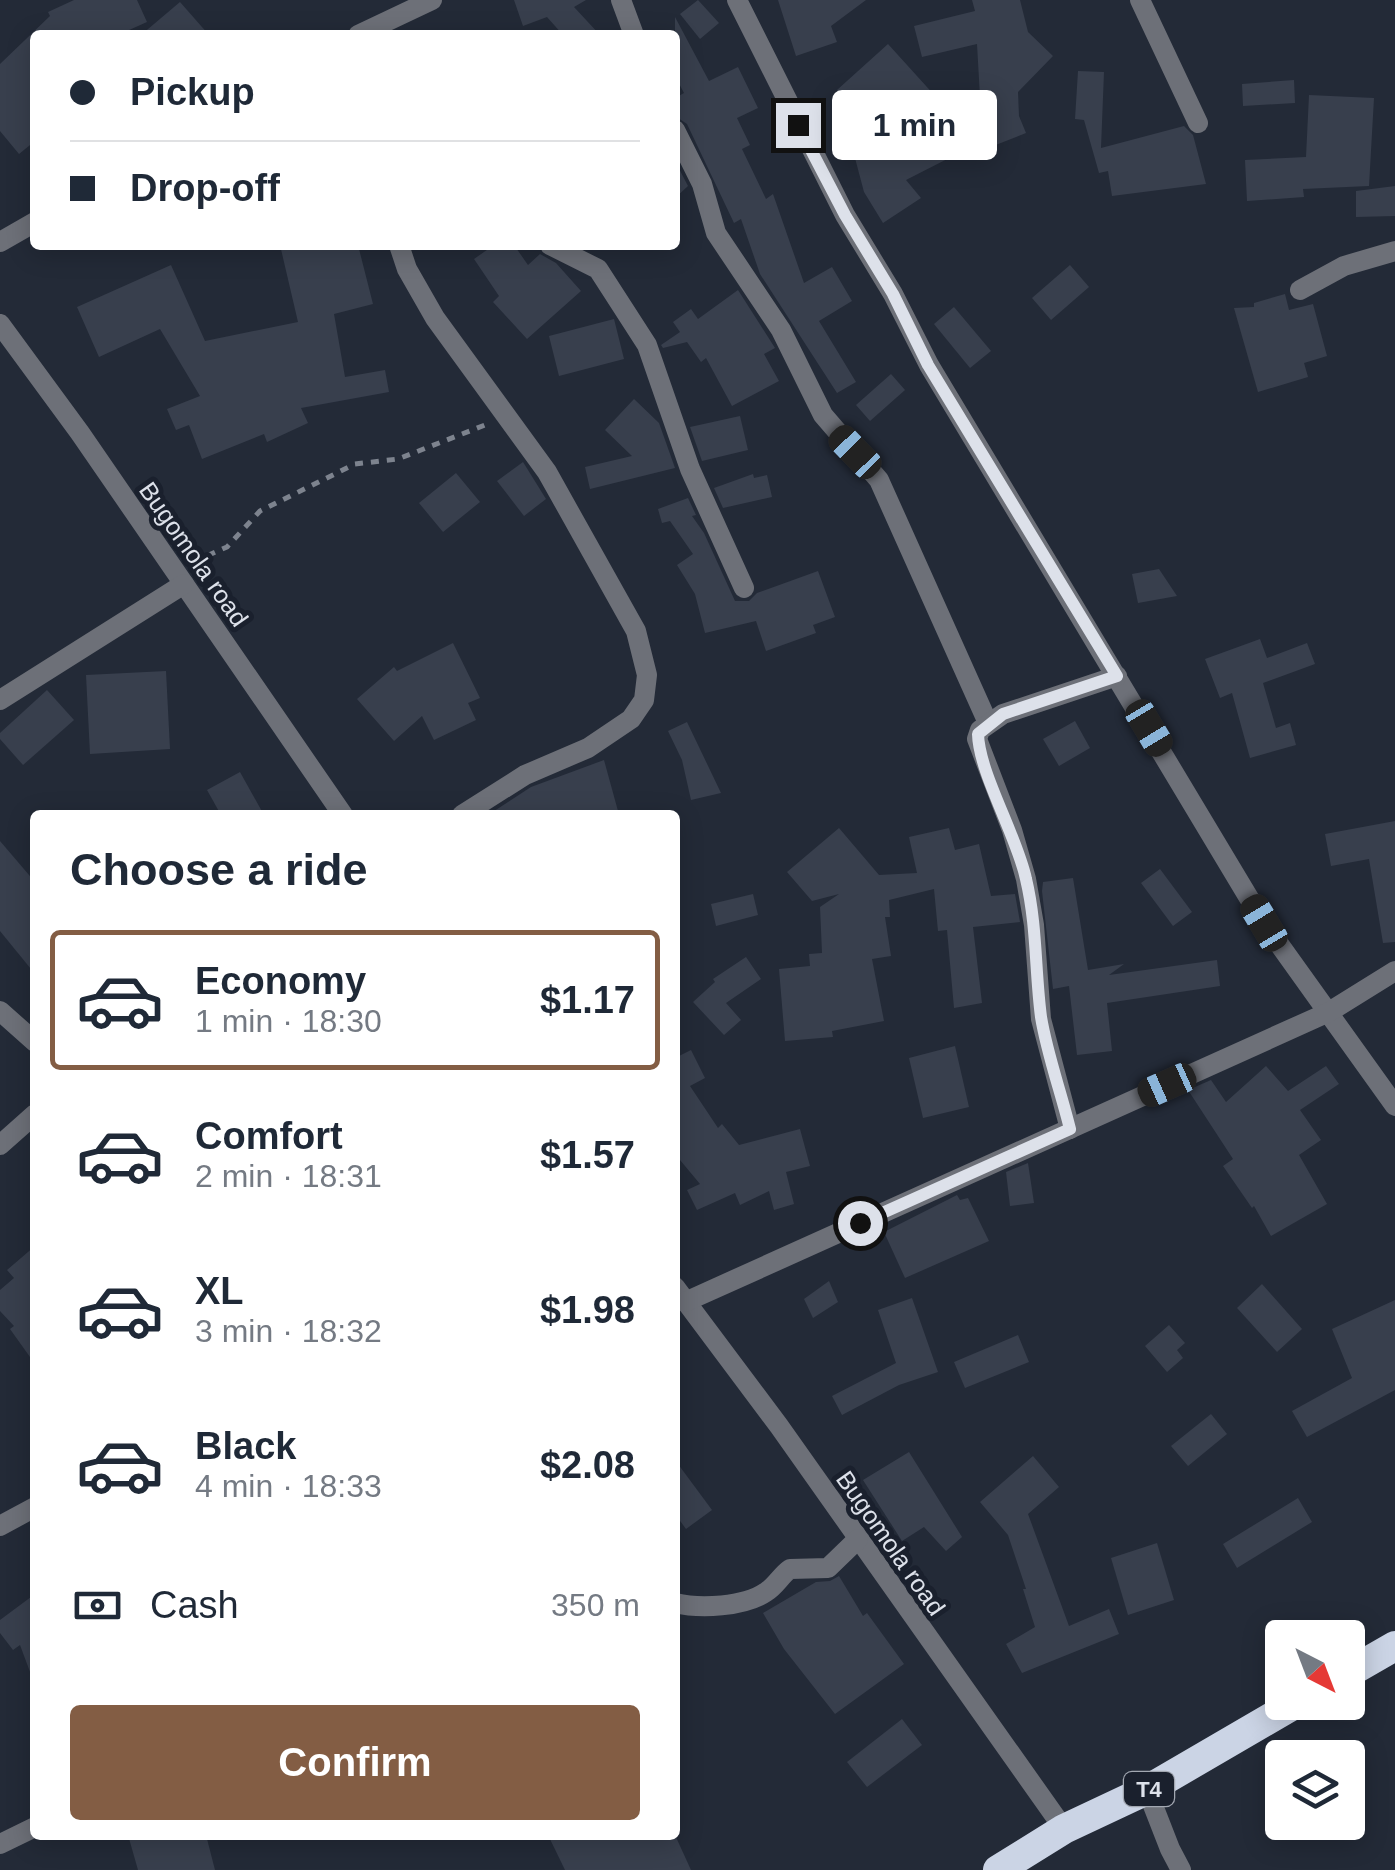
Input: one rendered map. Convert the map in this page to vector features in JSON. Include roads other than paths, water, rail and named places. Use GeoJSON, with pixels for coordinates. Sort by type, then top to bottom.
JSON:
{"type":"FeatureCollection","features":[{"type":"Feature","properties":{"kind":"highway"},"geometry":{"type":"LineString","coordinates":[[1365,1664],[1395,1646]]}},
{"type":"Feature","properties":{"kind":"highway","name":"T4"},"geometry":{"type":"LineString","coordinates":[[998,1870],[1064,1829],[1147,1790],[1267,1720]]}},
{"type":"Feature","properties":{"kind":"street"},"geometry":{"type":"LineString","coordinates":[[395,27],[432,0]]}},
{"type":"Feature","properties":{"kind":"street"},"geometry":{"type":"LineString","coordinates":[[621,0],[632,30]]}},
{"type":"Feature","properties":{"kind":"street"},"geometry":{"type":"LineString","coordinates":[[737,0],[828,182],[893,294],[928,365],[1264,923],[1395,1106]]}},
{"type":"Feature","properties":{"kind":"street"},"geometry":{"type":"LineString","coordinates":[[1140,0],[1198,123]]}},
{"type":"Feature","properties":{"kind":"street"},"geometry":{"type":"LineString","coordinates":[[680,140],[702,184],[716,234],[781,330],[823,415],[880,480],[988,724]]}},
{"type":"Feature","properties":{"kind":"street"},"geometry":{"type":"LineString","coordinates":[[0,242],[30,225]]}},
{"type":"Feature","properties":{"kind":"street"},"geometry":{"type":"LineString","coordinates":[[400,250],[435,318],[547,472],[626,612],[644,658],[646,691],[635,715],[602,738],[525,775],[470,810]]}},
{"type":"Feature","properties":{"kind":"street"},"geometry":{"type":"LineString","coordinates":[[560,250],[598,269],[647,345],[690,468],[744,588]]}},
{"type":"Feature","properties":{"kind":"street"},"geometry":{"type":"LineString","coordinates":[[1300,290],[1344,266],[1395,250]]}},
{"type":"Feature","properties":{"kind":"street","name":"Bugomola road"},"geometry":{"type":"LineString","coordinates":[[0,324],[340,810]]}},
{"type":"Feature","properties":{"kind":"street"},"geometry":{"type":"LineString","coordinates":[[0,700],[179,577]]}},
{"type":"Feature","properties":{"kind":"street"},"geometry":{"type":"LineString","coordinates":[[1070,1129],[1042,1019],[1026,878],[978,739],[980,730],[1003,714],[1117,676]]}},
{"type":"Feature","properties":{"kind":"street"},"geometry":{"type":"LineString","coordinates":[[680,1294],[1070,1129],[1329,1012],[1395,971]]}},
{"type":"Feature","properties":{"kind":"street"},"geometry":{"type":"LineString","coordinates":[[0,1011],[30,1038]]}},
{"type":"Feature","properties":{"kind":"street"},"geometry":{"type":"LineString","coordinates":[[0,1145],[30,1118]]}},
{"type":"Feature","properties":{"kind":"street","name":"Bugomola road"},"geometry":{"type":"LineString","coordinates":[[680,1294],[1064,1829]]}},
{"type":"Feature","properties":{"kind":"street"},"geometry":{"type":"LineString","coordinates":[[0,1526],[30,1510]]}},
{"type":"Feature","properties":{"kind":"street"},"geometry":{"type":"LineString","coordinates":[[680,1603],[726,1604],[753,1598],[766,1593],[790,1569],[831,1566],[858,1539]]}},
{"type":"Feature","properties":{"kind":"street"},"geometry":{"type":"LineString","coordinates":[[1147,1790],[1181,1870]]}},
{"type":"Feature","properties":{"kind":"street"},"geometry":{"type":"LineString","coordinates":[[0,1844],[30,1830]]}}]}
